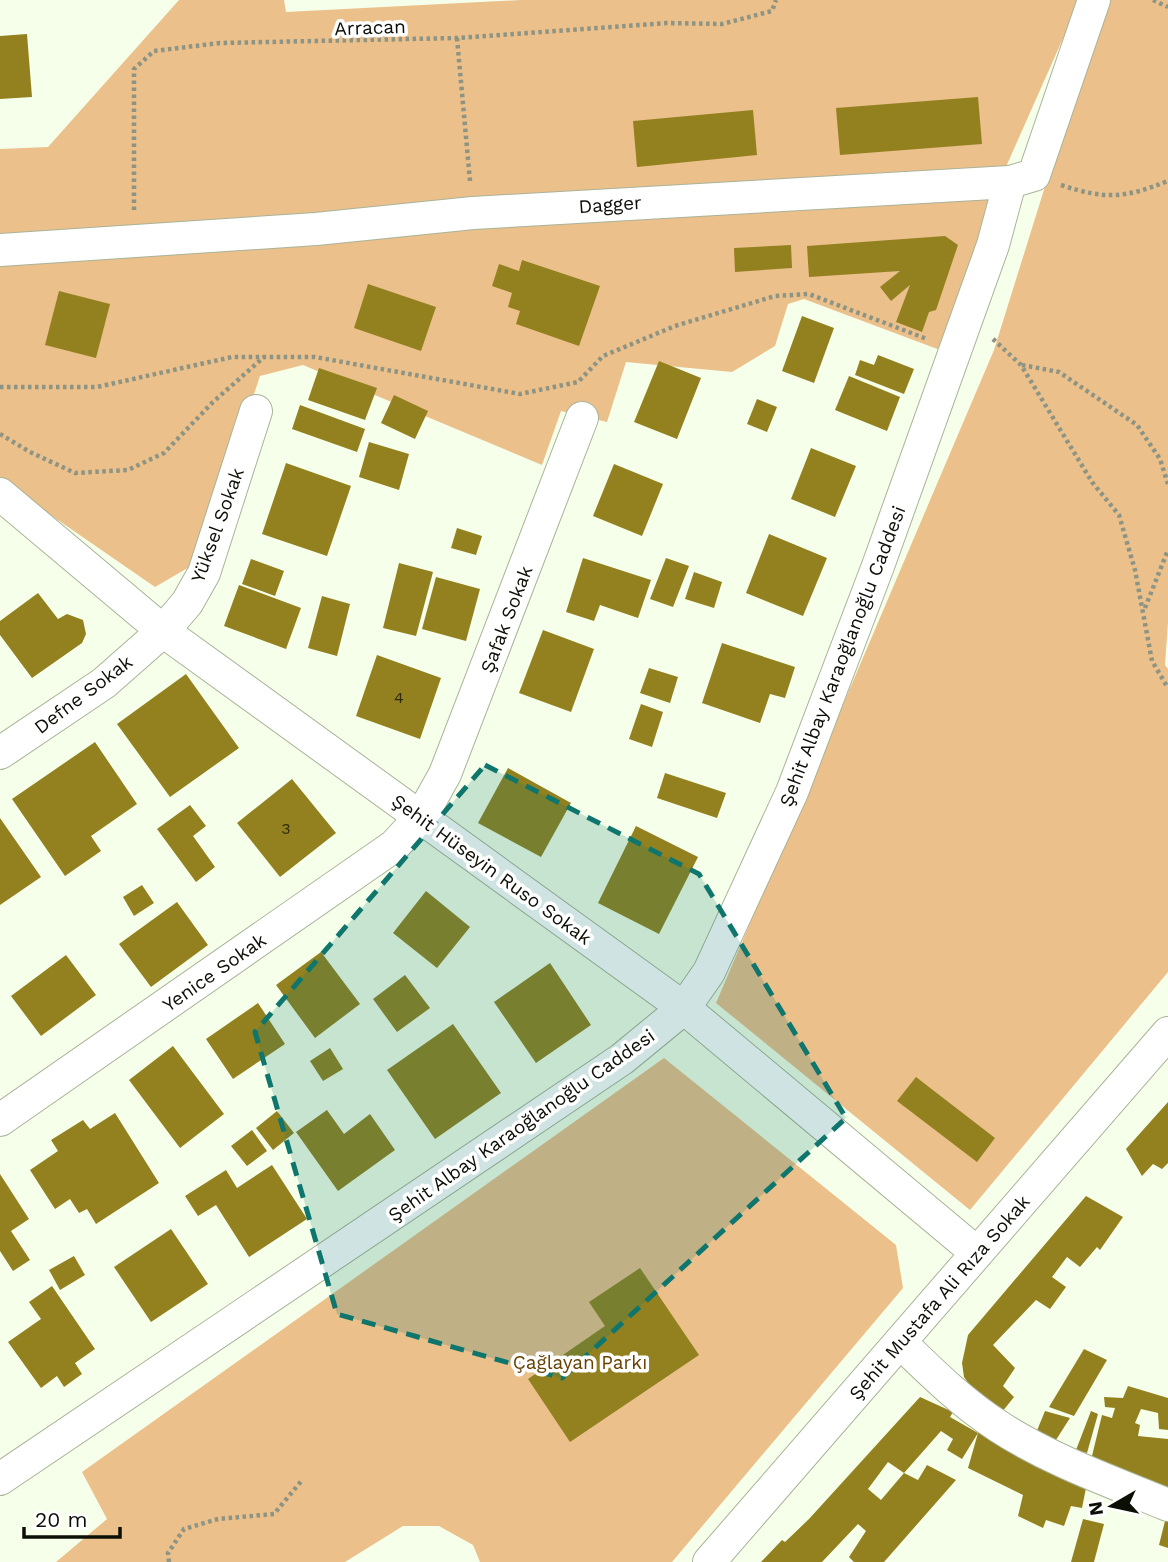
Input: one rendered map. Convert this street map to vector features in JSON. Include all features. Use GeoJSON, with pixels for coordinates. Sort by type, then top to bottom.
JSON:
{"type":"FeatureCollection","features":[{"type":"Feature","properties":{"kind":"street"},"geometry":{"type":"LineString","coordinates":[[1022,178],[1094,0]]}},
{"type":"Feature","properties":{"kind":"street","name":"Dagger"},"geometry":{"type":"LineString","coordinates":[[0,250],[316,229],[473,213],[1022,178]]}},
{"type":"Feature","properties":{"kind":"street","name":"Şehit Albay Karaoğlanoğlu Caddesi"},"geometry":{"type":"LineString","coordinates":[[0,1479],[622,1059],[684,1009],[709,972],[792,792],[882,554],[961,329],[1022,178]]}},
{"type":"Feature","properties":{"kind":"street","name":"Yüksel Sokak"},"geometry":{"type":"LineString","coordinates":[[163,631],[187,603],[204,573],[256,411]]}},
{"type":"Feature","properties":{"kind":"street","name":"Şafak Sokak"},"geometry":{"type":"LineString","coordinates":[[421,817],[445,774],[582,418]]}},
{"type":"Feature","properties":{"kind":"street","name":"Şehit Hüseyin Ruso Sokak"},"geometry":{"type":"LineString","coordinates":[[0,494],[163,631],[684,1009],[977,1253]]}},
{"type":"Feature","properties":{"kind":"street","name":"Defne Sokak"},"geometry":{"type":"LineString","coordinates":[[0,753],[104,683],[163,631]]}},
{"type":"Feature","properties":{"kind":"street","name":"Yenice Sokak"},"geometry":{"type":"LineString","coordinates":[[0,1120],[394,846],[421,817]]}},
{"type":"Feature","properties":{"kind":"street","name":"Şehit Mustafa Ali Rıza Sokak"},"geometry":{"type":"LineString","coordinates":[[709,1562],[1168,1033]]}},
{"type":"Feature","properties":{"kind":"street"},"geometry":{"type":"LineString","coordinates":[[900,1342],[956,1396],[999,1427],[1057,1460],[1168,1505]]}},
{"type":"Feature","properties":{"kind":"path","name":"Arracan"},"geometry":{"type":"LineString","coordinates":[[134,239],[134,69],[155,51],[219,43],[457,37],[667,23],[722,24],[772,11],[776,0]]}},
{"type":"Feature","properties":{"kind":"path"},"geometry":{"type":"LineString","coordinates":[[1153,0],[1168,7]]}},
{"type":"Feature","properties":{"kind":"path"},"geometry":{"type":"LineString","coordinates":[[457,37],[473,213]]}},
{"type":"Feature","properties":{"kind":"path"},"geometry":{"type":"LineString","coordinates":[[1022,178],[1096,197],[1138,193],[1168,181]]}},
{"type":"Feature","properties":{"kind":"path"},"geometry":{"type":"LineString","coordinates":[[0,387],[97,387],[232,357],[315,357],[520,394],[578,382],[603,356],[675,326],[775,296],[809,294],[919,338],[961,329],[1021,365],[1059,372],[1137,425],[1160,459],[1168,484]]}},
{"type":"Feature","properties":{"kind":"path"},"geometry":{"type":"LineString","coordinates":[[0,434],[30,452],[75,473],[128,470],[164,453],[213,402],[264,357]]}},
{"type":"Feature","properties":{"kind":"path"},"geometry":{"type":"LineString","coordinates":[[1021,365],[1093,482],[1119,515],[1144,610],[1152,661],[1168,688]]}},
{"type":"Feature","properties":{"kind":"path"},"geometry":{"type":"LineString","coordinates":[[1144,610],[1168,550]]}},
{"type":"Feature","properties":{"kind":"path"},"geometry":{"type":"LineString","coordinates":[[169,1562],[168,1553],[184,1529],[218,1519],[274,1514],[303,1479]]}},
{"type":"Feature","properties":{"kind":"highlighted area"},"geometry":{"type":"Polygon","coordinates":[[[485,765],[699,874],[846,1118],[562,1378],[337,1314],[255,1032],[485,765]]]}},
{"type":"Feature","properties":{"kind":"green space"},"geometry":{"type":"Polygon","coordinates":[[[179,0],[284,0],[286,12],[521,0],[1080,0],[990,203],[940,350],[804,299],[788,304],[775,346],[732,372],[626,362],[607,422],[561,411],[542,465],[303,365],[260,376],[198,562],[155,587],[0,480],[0,149],[48,147],[179,0]]]}},
{"type":"Feature","properties":{"kind":"green space"},"geometry":{"type":"Polygon","coordinates":[[[1109,0],[1168,0],[1168,622],[1165,665],[1168,669],[1168,972],[970,1210],[716,1003],[994,350],[1082,68],[1109,0]]]}},
{"type":"Feature","properties":{"kind":"green space","name":"Çağlayan Parkı"},"geometry":{"type":"Polygon","coordinates":[[[664,1058],[896,1245],[903,1288],[672,1562],[480,1562],[473,1545],[439,1526],[403,1526],[345,1562],[56,1562],[107,1519],[82,1472],[664,1058]]]}},
{"type":"Feature","properties":{"kind":"building"},"geometry":{"type":"Polygon","coordinates":[[[27,34],[32,97],[0,99],[0,36],[27,34]]]}},
{"type":"Feature","properties":{"kind":"building"},"geometry":{"type":"Polygon","coordinates":[[[978,97],[982,144],[840,155],[836,108],[978,97]]]}},
{"type":"Feature","properties":{"kind":"building"},"geometry":{"type":"Polygon","coordinates":[[[753,110],[757,155],[637,167],[633,121],[753,110]]]}},
{"type":"Feature","properties":{"kind":"building"},"geometry":{"type":"Polygon","coordinates":[[[945,236],[958,245],[936,310],[929,312],[922,332],[896,322],[910,285],[891,301],[880,287],[900,271],[809,277],[807,246],[945,236]]]}},
{"type":"Feature","properties":{"kind":"building"},"geometry":{"type":"Polygon","coordinates":[[[791,245],[792,268],[735,272],[734,248],[791,245]]]}},
{"type":"Feature","properties":{"kind":"building"},"geometry":{"type":"Polygon","coordinates":[[[522,260],[600,286],[579,346],[516,324],[520,311],[508,307],[512,293],[492,286],[499,264],[519,271],[522,260]]]}},
{"type":"Feature","properties":{"kind":"building"},"geometry":{"type":"Polygon","coordinates":[[[368,284],[436,307],[421,351],[354,328],[368,284]]]}},
{"type":"Feature","properties":{"kind":"building"},"geometry":{"type":"Polygon","coordinates":[[[59,291],[110,304],[96,358],[45,345],[59,291]]]}},
{"type":"Feature","properties":{"kind":"building"},"geometry":{"type":"Polygon","coordinates":[[[802,316],[834,328],[814,383],[782,371],[802,316]]]}},
{"type":"Feature","properties":{"kind":"building"},"geometry":{"type":"Polygon","coordinates":[[[878,355],[914,369],[904,394],[855,375],[860,360],[874,365],[878,355]]]}},
{"type":"Feature","properties":{"kind":"building"},"geometry":{"type":"Polygon","coordinates":[[[659,361],[701,378],[677,439],[634,422],[659,361]]]}},
{"type":"Feature","properties":{"kind":"building"},"geometry":{"type":"Polygon","coordinates":[[[319,368],[377,388],[365,420],[308,400],[319,368]]]}},
{"type":"Feature","properties":{"kind":"building"},"geometry":{"type":"Polygon","coordinates":[[[849,376],[900,397],[887,431],[835,410],[849,376]]]}},
{"type":"Feature","properties":{"kind":"building"},"geometry":{"type":"Polygon","coordinates":[[[394,395],[428,411],[415,439],[381,423],[394,395]]]}},
{"type":"Feature","properties":{"kind":"building"},"geometry":{"type":"Polygon","coordinates":[[[757,399],[777,407],[767,432],[747,424],[757,399]]]}},
{"type":"Feature","properties":{"kind":"building"},"geometry":{"type":"Polygon","coordinates":[[[300,405],[365,429],[357,452],[292,429],[300,405]]]}},
{"type":"Feature","properties":{"kind":"building"},"geometry":{"type":"Polygon","coordinates":[[[369,442],[409,454],[399,490],[359,477],[369,442]]]}},
{"type":"Feature","properties":{"kind":"building"},"geometry":{"type":"Polygon","coordinates":[[[811,448],[856,466],[835,517],[791,499],[811,448]]]}},
{"type":"Feature","properties":{"kind":"building"},"geometry":{"type":"Polygon","coordinates":[[[286,463],[351,486],[327,556],[262,534],[286,463]]]}},
{"type":"Feature","properties":{"kind":"building"},"geometry":{"type":"Polygon","coordinates":[[[614,464],[663,484],[642,536],[593,516],[614,464]]]}},
{"type":"Feature","properties":{"kind":"building"},"geometry":{"type":"Polygon","coordinates":[[[457,528],[482,536],[476,555],[451,548],[457,528]]]}},
{"type":"Feature","properties":{"kind":"building"},"geometry":{"type":"Polygon","coordinates":[[[769,534],[827,558],[803,616],[746,593],[769,534]]]}},
{"type":"Feature","properties":{"kind":"building"},"geometry":{"type":"Polygon","coordinates":[[[583,558],[651,580],[638,618],[600,605],[594,621],[566,612],[583,558]]]}},
{"type":"Feature","properties":{"kind":"building"},"geometry":{"type":"Polygon","coordinates":[[[666,558],[689,566],[673,607],[650,599],[666,558]]]}},
{"type":"Feature","properties":{"kind":"building"},"geometry":{"type":"Polygon","coordinates":[[[251,559],[284,571],[275,596],[242,584],[251,559]]]}},
{"type":"Feature","properties":{"kind":"building"},"geometry":{"type":"Polygon","coordinates":[[[399,563],[433,572],[416,636],[383,628],[399,563]]]}},
{"type":"Feature","properties":{"kind":"building"},"geometry":{"type":"Polygon","coordinates":[[[694,572],[722,582],[714,608],[685,599],[694,572]]]}},
{"type":"Feature","properties":{"kind":"building"},"geometry":{"type":"Polygon","coordinates":[[[436,577],[480,589],[466,641],[422,629],[436,577]]]}},
{"type":"Feature","properties":{"kind":"building"},"geometry":{"type":"Polygon","coordinates":[[[239,585],[301,608],[286,649],[224,626],[239,585]]]}},
{"type":"Feature","properties":{"kind":"building"},"geometry":{"type":"Polygon","coordinates":[[[38,593],[58,619],[67,614],[83,620],[86,634],[82,643],[32,678],[0,635],[0,621],[38,593]]]}},
{"type":"Feature","properties":{"kind":"building"},"geometry":{"type":"Polygon","coordinates":[[[322,596],[350,604],[337,656],[308,648],[322,596]]]}},
{"type":"Feature","properties":{"kind":"building"},"geometry":{"type":"Polygon","coordinates":[[[543,630],[594,649],[571,712],[519,693],[543,630]]]}},
{"type":"Feature","properties":{"kind":"building"},"geometry":{"type":"Polygon","coordinates":[[[722,643],[795,667],[785,698],[770,694],[760,723],[702,703],[722,643]]]}},
{"type":"Feature","properties":{"kind":"building"},"geometry":{"type":"Polygon","coordinates":[[[377,655],[441,678],[420,739],[356,716],[377,655]]]}},
{"type":"Feature","properties":{"kind":"building"},"geometry":{"type":"Polygon","coordinates":[[[649,668],[678,677],[670,703],[640,693],[649,668]]]}},
{"type":"Feature","properties":{"kind":"building"},"geometry":{"type":"Polygon","coordinates":[[[186,674],[239,748],[170,797],[117,724],[186,674]]]}},
{"type":"Feature","properties":{"kind":"building"},"geometry":{"type":"Polygon","coordinates":[[[641,704],[663,712],[652,747],[629,739],[641,704]]]}},
{"type":"Feature","properties":{"kind":"building"},"geometry":{"type":"Polygon","coordinates":[[[95,742],[137,804],[91,836],[101,851],[65,876],[12,799],[95,742]]]}},
{"type":"Feature","properties":{"kind":"building"},"geometry":{"type":"Polygon","coordinates":[[[508,768],[571,803],[541,857],[478,823],[508,768]]]}},
{"type":"Feature","properties":{"kind":"building"},"geometry":{"type":"Polygon","coordinates":[[[665,773],[726,793],[717,818],[657,798],[665,773]]]}},
{"type":"Feature","properties":{"kind":"building"},"geometry":{"type":"Polygon","coordinates":[[[292,779],[336,833],[280,877],[237,823],[292,779]]]}},
{"type":"Feature","properties":{"kind":"building"},"geometry":{"type":"Polygon","coordinates":[[[190,805],[206,826],[193,836],[215,867],[196,882],[157,829],[190,805]]]}},
{"type":"Feature","properties":{"kind":"building"},"geometry":{"type":"Polygon","coordinates":[[[0,818],[41,877],[0,905],[0,818]]]}},
{"type":"Feature","properties":{"kind":"building"},"geometry":{"type":"Polygon","coordinates":[[[636,826],[698,857],[659,934],[598,903],[636,826]]]}},
{"type":"Feature","properties":{"kind":"building"},"geometry":{"type":"Polygon","coordinates":[[[142,885],[154,903],[134,916],[123,897],[142,885]]]}},
{"type":"Feature","properties":{"kind":"building"},"geometry":{"type":"Polygon","coordinates":[[[426,891],[470,927],[437,968],[393,933],[426,891]]]}},
{"type":"Feature","properties":{"kind":"building"},"geometry":{"type":"Polygon","coordinates":[[[177,902],[208,945],[151,987],[119,944],[177,902]]]}},
{"type":"Feature","properties":{"kind":"building"},"geometry":{"type":"Polygon","coordinates":[[[321,952],[360,1004],[315,1038],[276,985],[321,952]]]}},
{"type":"Feature","properties":{"kind":"building"},"geometry":{"type":"Polygon","coordinates":[[[66,955],[96,995],[41,1036],[11,996],[66,955]]]}},
{"type":"Feature","properties":{"kind":"building"},"geometry":{"type":"Polygon","coordinates":[[[550,963],[591,1025],[536,1063],[494,1002],[550,963]]]}},
{"type":"Feature","properties":{"kind":"building"},"geometry":{"type":"Polygon","coordinates":[[[405,975],[430,1008],[397,1032],[373,999],[405,975]]]}},
{"type":"Feature","properties":{"kind":"building"},"geometry":{"type":"Polygon","coordinates":[[[258,1003],[285,1044],[233,1079],[206,1039],[258,1003]]]}},
{"type":"Feature","properties":{"kind":"building"},"geometry":{"type":"Polygon","coordinates":[[[453,1024],[501,1093],[435,1139],[387,1070],[453,1024]]]}},
{"type":"Feature","properties":{"kind":"building"},"geometry":{"type":"Polygon","coordinates":[[[173,1046],[224,1114],[180,1148],[129,1080],[173,1046]]]}},
{"type":"Feature","properties":{"kind":"building"},"geometry":{"type":"Polygon","coordinates":[[[330,1048],[343,1069],[323,1081],[310,1061],[330,1048]]]}},
{"type":"Feature","properties":{"kind":"building"},"geometry":{"type":"Polygon","coordinates":[[[916,1077],[995,1138],[977,1162],[897,1101],[916,1077]]]}},
{"type":"Feature","properties":{"kind":"building"},"geometry":{"type":"Polygon","coordinates":[[[1168,1102],[1168,1163],[1162,1169],[1153,1164],[1142,1176],[1126,1149],[1168,1102]]]}},
{"type":"Feature","properties":{"kind":"building"},"geometry":{"type":"Polygon","coordinates":[[[327,1110],[344,1134],[370,1114],[395,1150],[338,1191],[296,1132],[327,1110]]]}},
{"type":"Feature","properties":{"kind":"building"},"geometry":{"type":"Polygon","coordinates":[[[277,1111],[294,1133],[273,1150],[256,1128],[277,1111]]]}},
{"type":"Feature","properties":{"kind":"building"},"geometry":{"type":"Polygon","coordinates":[[[115,1113],[159,1183],[96,1224],[87,1209],[79,1213],[70,1199],[55,1209],[30,1170],[58,1151],[51,1140],[83,1120],[90,1129],[115,1113]]]}},
{"type":"Feature","properties":{"kind":"building"},"geometry":{"type":"Polygon","coordinates":[[[252,1130],[267,1151],[247,1166],[231,1146],[252,1130]]]}},
{"type":"Feature","properties":{"kind":"building"},"geometry":{"type":"Polygon","coordinates":[[[272,1165],[307,1219],[249,1257],[216,1205],[198,1216],[185,1196],[226,1170],[237,1188],[272,1165]]]}},
{"type":"Feature","properties":{"kind":"building"},"geometry":{"type":"Polygon","coordinates":[[[0,1174],[29,1219],[11,1231],[30,1260],[13,1271],[0,1251],[0,1174]]]}},
{"type":"Feature","properties":{"kind":"building"},"geometry":{"type":"Polygon","coordinates":[[[1086,1196],[1123,1217],[1100,1250],[1097,1247],[1080,1267],[1067,1257],[1052,1277],[1066,1287],[1050,1309],[1036,1300],[993,1345],[1015,1368],[1003,1386],[1014,1397],[1002,1412],[971,1387],[964,1377],[962,1363],[968,1335],[1086,1196]]]}},
{"type":"Feature","properties":{"kind":"building"},"geometry":{"type":"Polygon","coordinates":[[[171,1229],[208,1284],[151,1322],[114,1267],[171,1229]]]}},
{"type":"Feature","properties":{"kind":"building"},"geometry":{"type":"Polygon","coordinates":[[[74,1256],[85,1275],[60,1290],[49,1270],[74,1256]]]}},
{"type":"Feature","properties":{"kind":"building"},"geometry":{"type":"Polygon","coordinates":[[[640,1268],[699,1355],[570,1442],[528,1379],[605,1326],[589,1302],[640,1268]]]}},
{"type":"Feature","properties":{"kind":"building"},"geometry":{"type":"Polygon","coordinates":[[[52,1286],[95,1349],[75,1363],[82,1374],[64,1387],[57,1376],[41,1388],[8,1342],[41,1319],[29,1302],[52,1286]]]}},
{"type":"Feature","properties":{"kind":"building"},"geometry":{"type":"Polygon","coordinates":[[[1084,1349],[1107,1360],[1074,1416],[1049,1407],[1084,1349]]]}},
{"type":"Feature","properties":{"kind":"building"},"geometry":{"type":"Polygon","coordinates":[[[1128,1386],[1168,1398],[1168,1430],[1159,1429],[1158,1413],[1141,1409],[1135,1423],[1140,1425],[1138,1436],[1168,1439],[1168,1490],[1131,1473],[1091,1460],[1102,1415],[1112,1418],[1115,1408],[1105,1407],[1104,1397],[1123,1398],[1128,1386]]]}},
{"type":"Feature","properties":{"kind":"building"},"geometry":{"type":"Polygon","coordinates":[[[920,1397],[953,1412],[950,1417],[978,1433],[962,1459],[947,1450],[953,1439],[941,1431],[904,1473],[918,1480],[927,1465],[956,1480],[884,1562],[854,1562],[849,1557],[866,1531],[858,1524],[822,1562],[761,1562],[782,1540],[785,1542],[920,1397]],[[888,1462],[868,1489],[881,1500],[904,1473],[888,1462]]]}},
{"type":"Feature","properties":{"kind":"building"},"geometry":{"type":"Polygon","coordinates":[[[1045,1411],[1070,1418],[1054,1443],[1036,1433],[1045,1411]]]}},
{"type":"Feature","properties":{"kind":"building"},"geometry":{"type":"Polygon","coordinates":[[[1091,1411],[1098,1414],[1087,1453],[1076,1450],[1091,1411]]]}},
{"type":"Feature","properties":{"kind":"building"},"geometry":{"type":"Polygon","coordinates":[[[981,1429],[1087,1483],[1082,1508],[1071,1506],[1064,1526],[1046,1520],[1043,1528],[1018,1516],[1023,1495],[968,1468],[981,1429]]]}},
{"type":"Feature","properties":{"kind":"building"},"geometry":{"type":"Polygon","coordinates":[[[1168,1513],[1168,1548],[1159,1545],[1168,1513]]]}},
{"type":"Feature","properties":{"kind":"building"},"geometry":{"type":"Polygon","coordinates":[[[1083,1519],[1104,1524],[1094,1562],[1071,1562],[1083,1519]]]}}]}
